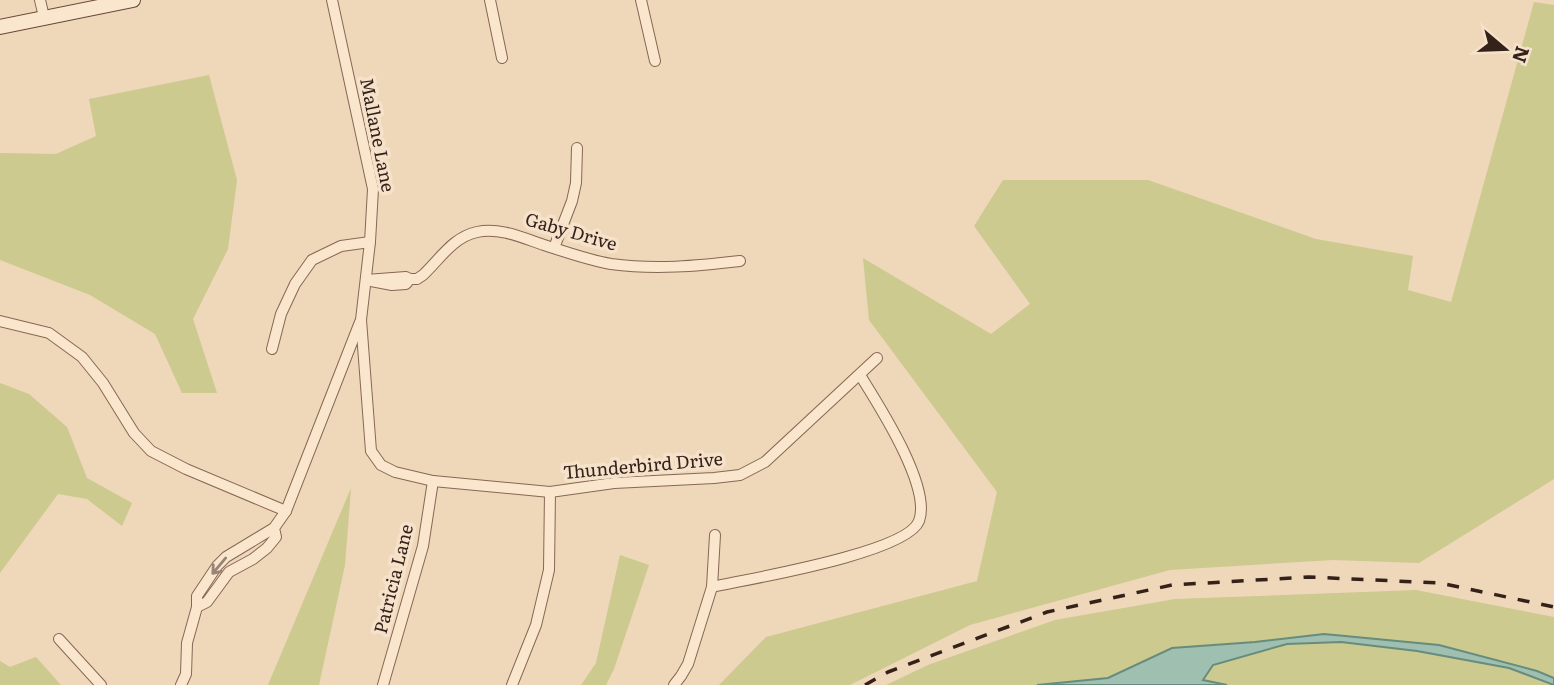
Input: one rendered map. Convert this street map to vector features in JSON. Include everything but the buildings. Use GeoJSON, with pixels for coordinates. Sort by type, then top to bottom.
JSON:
{"type":"FeatureCollection","features":[{"type":"Feature","properties":{"kind":"main road"},"geometry":{"type":"LineString","coordinates":[[0,27],[133,0]]}},
{"type":"Feature","properties":{"kind":"street"},"geometry":{"type":"LineString","coordinates":[[40,0],[44,17]]}},
{"type":"Feature","properties":{"kind":"street","name":"Mallane Lane"},"geometry":{"type":"LineString","coordinates":[[181,685],[186,674],[187,643],[197,607],[197,596],[226,557],[274,528],[286,511],[360,320],[370,242],[373,189],[332,0]]}},
{"type":"Feature","properties":{"kind":"street"},"geometry":{"type":"LineString","coordinates":[[490,0],[502,58]]}},
{"type":"Feature","properties":{"kind":"street"},"geometry":{"type":"LineString","coordinates":[[641,0],[655,61]]}},
{"type":"Feature","properties":{"kind":"street"},"geometry":{"type":"LineString","coordinates":[[554,248],[572,201],[576,183],[577,148]]}},
{"type":"Feature","properties":{"kind":"street","name":"Gaby Drive"},"geometry":{"type":"LineString","coordinates":[[366,280],[392,285],[406,284],[410,279],[424,275],[458,240],[480,231],[507,232],[582,258],[639,267],[684,268],[740,261]]}},
{"type":"Feature","properties":{"kind":"street"},"geometry":{"type":"LineString","coordinates":[[272,349],[281,314],[295,284],[312,260],[341,246],[370,242]]}},
{"type":"Feature","properties":{"kind":"street","name":"Mallane Lane"},"geometry":{"type":"LineString","coordinates":[[360,320],[370,451],[381,466],[433,481]]}},
{"type":"Feature","properties":{"kind":"street"},"geometry":{"type":"LineString","coordinates":[[0,321],[49,333],[82,357],[103,383],[134,433],[151,451],[186,469],[286,511]]}},
{"type":"Feature","properties":{"kind":"street","name":"Thunderbird Drive"},"geometry":{"type":"LineString","coordinates":[[433,481],[550,492],[614,483],[740,475],[765,462],[877,358]]}},
{"type":"Feature","properties":{"kind":"street"},"geometry":{"type":"LineString","coordinates":[[712,587],[843,559],[907,535],[919,523],[921,504],[911,468],[886,418],[860,375]]}},
{"type":"Feature","properties":{"kind":"street","name":"Patricia Lane"},"geometry":{"type":"LineString","coordinates":[[383,685],[424,546],[433,481]]}},
{"type":"Feature","properties":{"kind":"street"},"geometry":{"type":"LineString","coordinates":[[512,685],[537,625],[550,570],[550,492]]}},
{"type":"Feature","properties":{"kind":"street"},"geometry":{"type":"LineString","coordinates":[[674,685],[688,664],[712,587],[715,535]]}},
{"type":"Feature","properties":{"kind":"street"},"geometry":{"type":"LineString","coordinates":[[58,639],[101,685]]}},
{"type":"Feature","properties":{"kind":"shaded area"},"geometry":{"type":"Polygon","coordinates":[[[1534,2],[1554,5],[1554,479],[1419,563],[1333,560],[1170,570],[970,625],[850,685],[719,685],[766,637],[977,581],[997,492],[869,320],[863,258],[991,334],[1030,304],[974,226],[1003,180],[1148,180],[1316,239],[1413,256],[1408,290],[1451,302],[1534,2]]]}},
{"type":"Feature","properties":{"kind":"shaded area"},"geometry":{"type":"Polygon","coordinates":[[[209,75],[237,180],[228,249],[193,319],[217,393],[182,393],[155,334],[90,295],[0,260],[0,153],[56,154],[96,136],[89,99],[209,75]]]}},
{"type":"Feature","properties":{"kind":"shaded area"},"geometry":{"type":"Polygon","coordinates":[[[0,383],[29,394],[67,427],[87,478],[132,503],[122,526],[87,499],[58,494],[0,573],[0,383]]]}},
{"type":"Feature","properties":{"kind":"shaded area"},"geometry":{"type":"Polygon","coordinates":[[[351,488],[345,565],[319,685],[268,685],[351,488]]]}},
{"type":"Feature","properties":{"kind":"shaded area"},"geometry":{"type":"Polygon","coordinates":[[[620,555],[649,565],[614,669],[606,685],[581,685],[596,663],[620,555]]]}},
{"type":"Feature","properties":{"kind":"shaded area"},"geometry":{"type":"Polygon","coordinates":[[[1416,590],[1554,617],[1554,678],[1439,645],[1324,634],[1172,648],[1108,678],[1037,685],[886,685],[928,665],[1055,620],[1175,599],[1416,590]]]}},
{"type":"Feature","properties":{"kind":"shaded area"},"geometry":{"type":"Polygon","coordinates":[[[1324,634],[1439,645],[1537,671],[1554,678],[1554,685],[1509,668],[1417,651],[1341,642],[1287,644],[1213,665],[1203,680],[1227,685],[1037,685],[1108,678],[1172,648],[1324,634]]]}},
{"type":"Feature","properties":{"kind":"shaded area"},"geometry":{"type":"Polygon","coordinates":[[[1341,642],[1417,651],[1509,668],[1553,685],[1227,685],[1203,680],[1213,665],[1287,644],[1341,642]]]}},
{"type":"Feature","properties":{"kind":"shaded area"},"geometry":{"type":"Polygon","coordinates":[[[36,657],[61,685],[0,685],[0,661],[10,667],[36,657]]]}},
{"type":"Feature","properties":{"kind":"railway"},"geometry":{"type":"LineString","coordinates":[[865,685],[888,672],[1047,612],[1172,585],[1309,577],[1440,583],[1554,607]]}}]}
